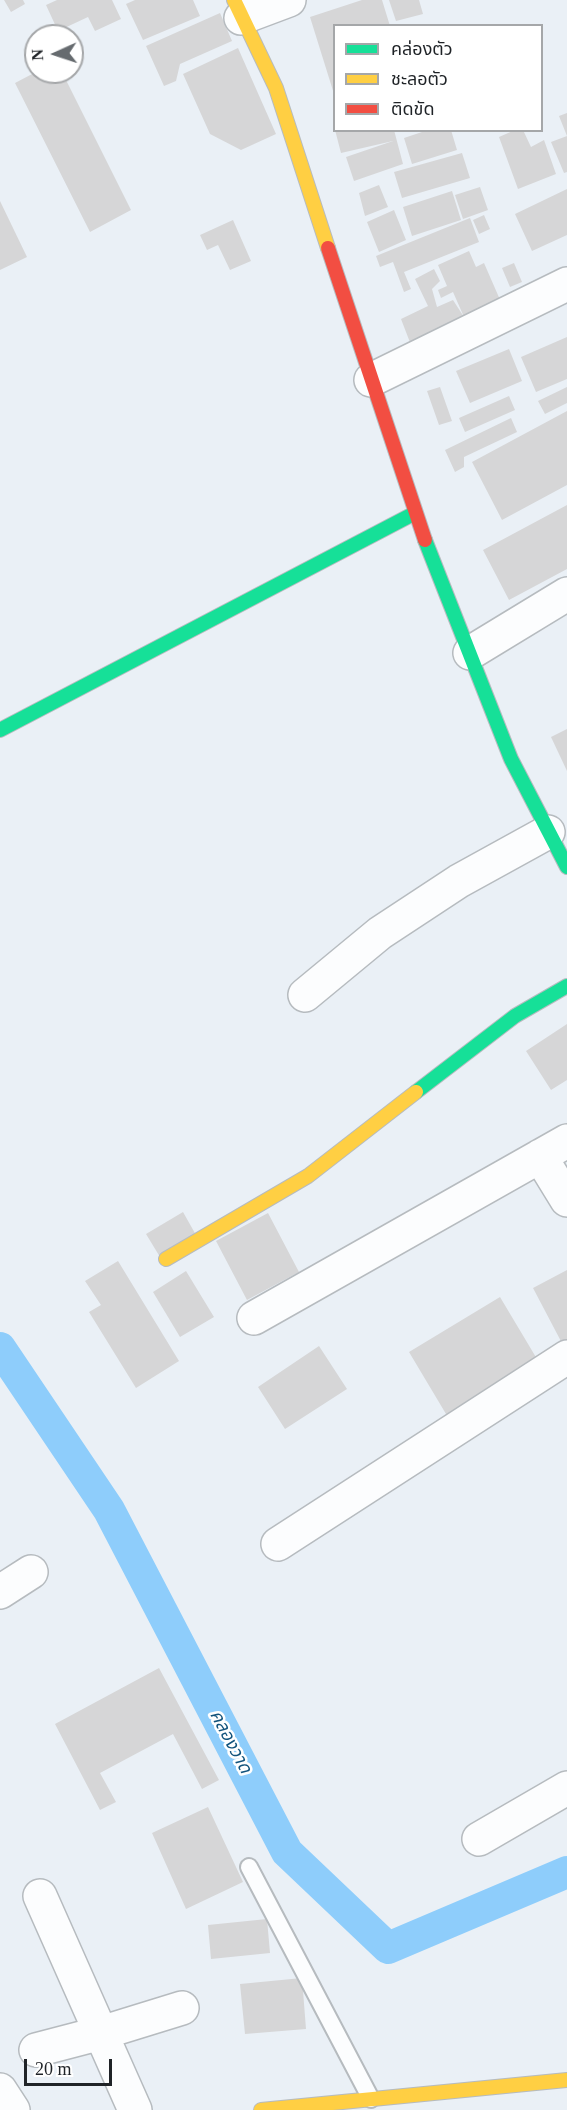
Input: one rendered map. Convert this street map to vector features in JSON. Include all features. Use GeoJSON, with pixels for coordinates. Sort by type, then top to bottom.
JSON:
{"type":"FeatureCollection","features":[{"type":"Feature","properties":{"kind":"street"},"geometry":{"type":"LineString","coordinates":[[289,0],[238,9],[276,88],[415,513],[511,759],[567,867]]}},
{"type":"Feature","properties":{"kind":"street"},"geometry":{"type":"LineString","coordinates":[[371,380],[567,284]]}},
{"type":"Feature","properties":{"kind":"street"},"geometry":{"type":"LineString","coordinates":[[0,730],[415,513]]}},
{"type":"Feature","properties":{"kind":"street"},"geometry":{"type":"LineString","coordinates":[[470,652],[567,594]]}},
{"type":"Feature","properties":{"kind":"street"},"geometry":{"type":"LineString","coordinates":[[304,995],[380,933],[459,881],[548,832]]}},
{"type":"Feature","properties":{"kind":"street"},"geometry":{"type":"LineString","coordinates":[[166,1259],[308,1176],[515,1016],[567,986]]}},
{"type":"Feature","properties":{"kind":"street"},"geometry":{"type":"LineString","coordinates":[[254,1318],[554,1148],[567,1200]]}},
{"type":"Feature","properties":{"kind":"street"},"geometry":{"type":"LineString","coordinates":[[278,1544],[567,1357]]}},
{"type":"Feature","properties":{"kind":"street"},"geometry":{"type":"LineString","coordinates":[[0,1592],[31,1572]]}},
{"type":"Feature","properties":{"kind":"street"},"geometry":{"type":"LineString","coordinates":[[479,1839],[567,1788]]}},
{"type":"Feature","properties":{"kind":"street"},"geometry":{"type":"LineString","coordinates":[[40,1896],[135,2110]]}},
{"type":"Feature","properties":{"kind":"street"},"geometry":{"type":"LineString","coordinates":[[36,2050],[101,2034],[182,2008]]}},
{"type":"Feature","properties":{"kind":"street"},"geometry":{"type":"LineString","coordinates":[[261,2110],[567,2080]]}},
{"type":"Feature","properties":{"kind":"street"},"geometry":{"type":"LineString","coordinates":[[0,2090],[13,2110]]}},
{"type":"Feature","properties":{"kind":"lane"},"geometry":{"type":"LineString","coordinates":[[249,1867],[371,2099]]}},
{"type":"Feature","properties":{"kind":"building"},"geometry":{"type":"Polygon","coordinates":[[[4,0],[23,0],[25,4],[11,12],[4,0]]]}},
{"type":"Feature","properties":{"kind":"building"},"geometry":{"type":"Polygon","coordinates":[[[57,0],[112,0],[121,19],[95,31],[88,17],[73,24],[55,24],[46,5],[57,0]]]}},
{"type":"Feature","properties":{"kind":"building"},"geometry":{"type":"Polygon","coordinates":[[[135,0],[193,0],[200,16],[143,40],[126,4],[135,0]]]}},
{"type":"Feature","properties":{"kind":"building"},"geometry":{"type":"Polygon","coordinates":[[[362,0],[382,0],[389,24],[333,24],[333,91],[310,17],[362,0]]]}},
{"type":"Feature","properties":{"kind":"building"},"geometry":{"type":"Polygon","coordinates":[[[389,0],[419,0],[423,14],[396,21],[389,0]]]}},
{"type":"Feature","properties":{"kind":"building"},"geometry":{"type":"Polygon","coordinates":[[[220,13],[232,41],[180,64],[176,81],[164,86],[146,46],[220,13]]]}},
{"type":"Feature","properties":{"kind":"building"},"geometry":{"type":"Polygon","coordinates":[[[238,48],[276,134],[241,150],[210,134],[183,74],[238,48]]]}},
{"type":"Feature","properties":{"kind":"building"},"geometry":{"type":"Polygon","coordinates":[[[24,78],[24,84],[68,84],[131,210],[90,232],[15,83],[24,78]]]}},
{"type":"Feature","properties":{"kind":"building"},"geometry":{"type":"Polygon","coordinates":[[[567,113],[567,136],[559,116],[567,113]]]}},
{"type":"Feature","properties":{"kind":"building"},"geometry":{"type":"Polygon","coordinates":[[[336,132],[395,132],[403,164],[354,181],[346,157],[393,141],[341,153],[336,132]]]}},
{"type":"Feature","properties":{"kind":"building"},"geometry":{"type":"Polygon","coordinates":[[[422,132],[452,132],[457,150],[412,164],[404,138],[422,132]]]}},
{"type":"Feature","properties":{"kind":"building"},"geometry":{"type":"Polygon","coordinates":[[[510,132],[524,132],[531,147],[544,140],[556,174],[518,189],[499,137],[510,132]]]}},
{"type":"Feature","properties":{"kind":"building"},"geometry":{"type":"Polygon","coordinates":[[[567,136],[567,172],[564,173],[551,142],[567,136]]]}},
{"type":"Feature","properties":{"kind":"building"},"geometry":{"type":"Polygon","coordinates":[[[462,153],[470,178],[402,198],[394,172],[462,153]]]}},
{"type":"Feature","properties":{"kind":"building"},"geometry":{"type":"Polygon","coordinates":[[[379,185],[388,207],[365,216],[359,193],[379,185]]]}},
{"type":"Feature","properties":{"kind":"building"},"geometry":{"type":"Polygon","coordinates":[[[480,187],[488,210],[463,219],[455,195],[480,187]]]}},
{"type":"Feature","properties":{"kind":"building"},"geometry":{"type":"Polygon","coordinates":[[[567,189],[567,235],[532,251],[515,214],[567,189]]]}},
{"type":"Feature","properties":{"kind":"building"},"geometry":{"type":"Polygon","coordinates":[[[452,191],[461,220],[412,236],[403,207],[452,191]]]}},
{"type":"Feature","properties":{"kind":"building"},"geometry":{"type":"Polygon","coordinates":[[[0,201],[27,257],[0,270],[0,201]]]}},
{"type":"Feature","properties":{"kind":"building"},"geometry":{"type":"Polygon","coordinates":[[[394,210],[406,240],[379,252],[367,222],[394,210]]]}},
{"type":"Feature","properties":{"kind":"building"},"geometry":{"type":"Polygon","coordinates":[[[484,215],[490,229],[479,234],[473,220],[484,215]]]}},
{"type":"Feature","properties":{"kind":"building"},"geometry":{"type":"Polygon","coordinates":[[[470,218],[479,242],[404,272],[411,289],[404,292],[393,262],[380,267],[376,256],[470,218]]]}},
{"type":"Feature","properties":{"kind":"building"},"geometry":{"type":"Polygon","coordinates":[[[233,220],[251,261],[230,270],[218,245],[207,250],[200,235],[233,220]]]}},
{"type":"Feature","properties":{"kind":"building"},"geometry":{"type":"Polygon","coordinates":[[[469,251],[476,267],[484,263],[501,302],[411,345],[401,319],[428,306],[415,279],[434,269],[440,281],[432,289],[437,307],[453,300],[464,317],[453,292],[441,298],[438,290],[447,286],[438,265],[469,251]]]}},
{"type":"Feature","properties":{"kind":"building"},"geometry":{"type":"Polygon","coordinates":[[[514,263],[522,282],[510,287],[502,268],[514,263]]]}},
{"type":"Feature","properties":{"kind":"building"},"geometry":{"type":"Polygon","coordinates":[[[567,337],[567,379],[536,392],[521,357],[567,337]]]}},
{"type":"Feature","properties":{"kind":"building"},"geometry":{"type":"Polygon","coordinates":[[[509,349],[522,381],[470,403],[456,371],[509,349]]]}},
{"type":"Feature","properties":{"kind":"building"},"geometry":{"type":"Polygon","coordinates":[[[440,387],[452,421],[439,425],[427,391],[440,387]]]}},
{"type":"Feature","properties":{"kind":"building"},"geometry":{"type":"Polygon","coordinates":[[[567,387],[567,403],[545,414],[538,401],[567,387]]]}},
{"type":"Feature","properties":{"kind":"building"},"geometry":{"type":"Polygon","coordinates":[[[509,396],[515,410],[465,432],[459,418],[509,396]]]}},
{"type":"Feature","properties":{"kind":"building"},"geometry":{"type":"Polygon","coordinates":[[[567,411],[567,485],[502,520],[472,462],[567,411]]]}},
{"type":"Feature","properties":{"kind":"building"},"geometry":{"type":"Polygon","coordinates":[[[511,418],[517,432],[464,457],[464,467],[455,472],[445,450],[511,418]]]}},
{"type":"Feature","properties":{"kind":"building"},"geometry":{"type":"Polygon","coordinates":[[[567,505],[567,569],[509,600],[483,550],[567,505]]]}},
{"type":"Feature","properties":{"kind":"building"},"geometry":{"type":"Polygon","coordinates":[[[567,729],[567,771],[551,737],[567,729]]]}},
{"type":"Feature","properties":{"kind":"building"},"geometry":{"type":"Polygon","coordinates":[[[567,1024],[567,1080],[551,1090],[526,1051],[567,1024]]]}},
{"type":"Feature","properties":{"kind":"building"},"geometry":{"type":"Polygon","coordinates":[[[183,1212],[196,1235],[160,1257],[146,1234],[183,1212]]]}},
{"type":"Feature","properties":{"kind":"building"},"geometry":{"type":"Polygon","coordinates":[[[268,1213],[299,1272],[247,1300],[216,1241],[268,1213]]]}},
{"type":"Feature","properties":{"kind":"building"},"geometry":{"type":"Polygon","coordinates":[[[118,1261],[179,1361],[136,1388],[89,1312],[101,1305],[85,1281],[118,1261]]]}},
{"type":"Feature","properties":{"kind":"building"},"geometry":{"type":"Polygon","coordinates":[[[567,1270],[567,1346],[564,1347],[533,1288],[567,1270]]]}},
{"type":"Feature","properties":{"kind":"building"},"geometry":{"type":"Polygon","coordinates":[[[186,1271],[214,1317],[180,1337],[153,1292],[186,1271]]]}},
{"type":"Feature","properties":{"kind":"building"},"geometry":{"type":"Polygon","coordinates":[[[500,1297],[540,1364],[449,1419],[409,1352],[500,1297]]]}},
{"type":"Feature","properties":{"kind":"building"},"geometry":{"type":"Polygon","coordinates":[[[319,1346],[347,1389],[285,1429],[258,1387],[319,1346]]]}},
{"type":"Feature","properties":{"kind":"building"},"geometry":{"type":"Polygon","coordinates":[[[159,1668],[219,1780],[202,1789],[173,1734],[100,1773],[116,1802],[100,1810],[55,1724],[159,1668]]]}},
{"type":"Feature","properties":{"kind":"building"},"geometry":{"type":"Polygon","coordinates":[[[208,1807],[243,1882],[186,1909],[152,1833],[208,1807]]]}},
{"type":"Feature","properties":{"kind":"building"},"geometry":{"type":"Polygon","coordinates":[[[267,1919],[270,1953],[211,1959],[208,1925],[267,1919]]]}},
{"type":"Feature","properties":{"kind":"building"},"geometry":{"type":"Polygon","coordinates":[[[302,1978],[306,2029],[245,2034],[240,1984],[302,1978]]]}},
{"type":"Feature","properties":{"kind":"waterway","name":"คลองวาด"},"geometry":{"type":"LineString","coordinates":[[0,1348],[109,1510],[287,1852],[388,1948],[567,1872]]}},
{"type":"Feature","properties":{"kind":"traffic: fast"},"geometry":{"type":"LineString","coordinates":[[0,730],[415,513]]}},
{"type":"Feature","properties":{"kind":"traffic: fast"},"geometry":{"type":"LineString","coordinates":[[425,540],[511,759],[567,867]]}},
{"type":"Feature","properties":{"kind":"traffic: fast"},"geometry":{"type":"LineString","coordinates":[[416,1092],[515,1016],[567,986]]}},
{"type":"Feature","properties":{"kind":"traffic: slow"},"geometry":{"type":"LineString","coordinates":[[234,0],[276,88],[328,248]]}},
{"type":"Feature","properties":{"kind":"traffic: slow"},"geometry":{"type":"LineString","coordinates":[[166,1259],[308,1176],[416,1092]]}},
{"type":"Feature","properties":{"kind":"traffic: slow"},"geometry":{"type":"LineString","coordinates":[[261,2110],[567,2080]]}},
{"type":"Feature","properties":{"kind":"traffic: jam"},"geometry":{"type":"LineString","coordinates":[[328,248],[425,540]]}}]}
